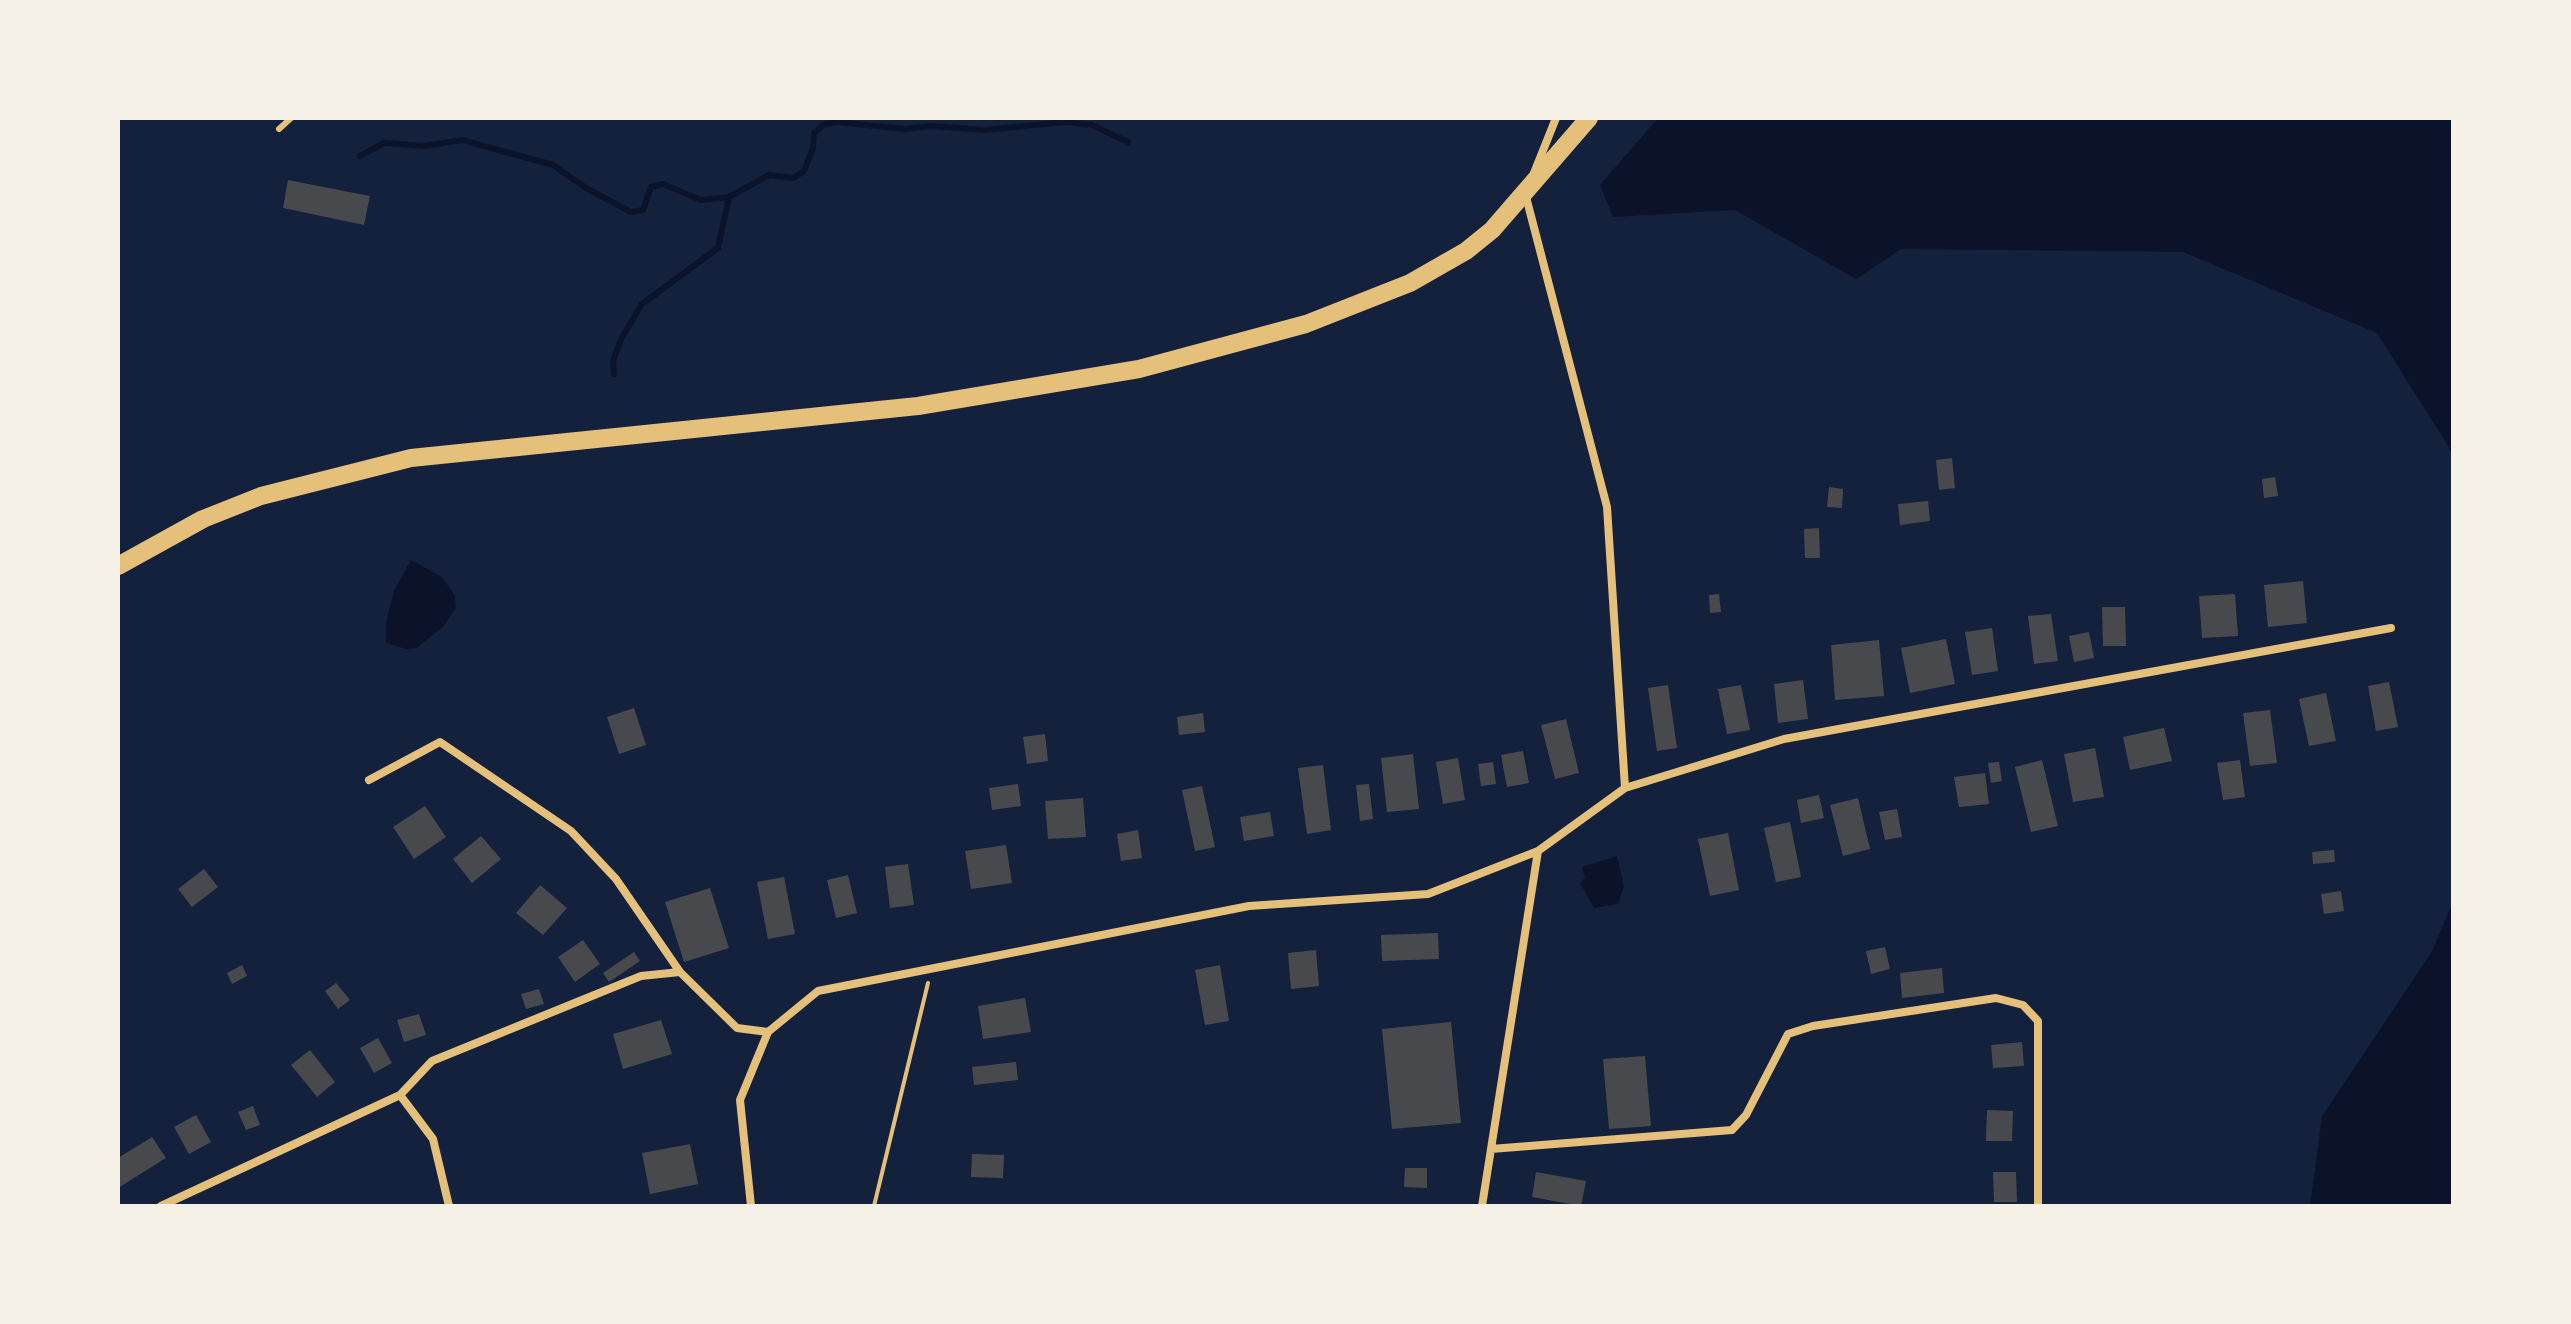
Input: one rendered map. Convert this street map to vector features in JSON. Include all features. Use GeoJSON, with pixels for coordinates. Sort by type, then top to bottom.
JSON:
{"type":"FeatureCollection","features":[{"type":"Feature","properties":{"kind":"main road"},"geometry":{"type":"LineString","coordinates":[[118,566],[203,519],[261,496],[411,458],[918,406],[1139,369],[1246,343],[1355,307],[1441,267],[1492,230],[1589,118]]}},
{"type":"Feature","properties":{"kind":"street"},"geometry":{"type":"LineString","coordinates":[[1556,118],[1525,193],[1607,507],[1625,788]]}},
{"type":"Feature","properties":{"kind":"street"},"geometry":{"type":"LineString","coordinates":[[751,1206],[740,1100],[768,1032],[818,991],[1249,906],[1428,894],[1538,851],[1625,788],[1784,739],[2391,628]]}},
{"type":"Feature","properties":{"kind":"street"},"geometry":{"type":"LineString","coordinates":[[369,780],[440,742],[571,831],[616,879],[680,972],[737,1028],[768,1032]]}},
{"type":"Feature","properties":{"kind":"street"},"geometry":{"type":"LineString","coordinates":[[1482,1206],[1538,851]]}},
{"type":"Feature","properties":{"kind":"street"},"geometry":{"type":"LineString","coordinates":[[161,1206],[400,1095],[432,1061],[641,976],[680,972]]}},
{"type":"Feature","properties":{"kind":"street"},"geometry":{"type":"LineString","coordinates":[[1491,1149],[1732,1130],[1746,1115],[1788,1034],[1813,1026],[1996,998],[2023,1005],[2038,1021],[2038,1206]]}},
{"type":"Feature","properties":{"kind":"street"},"geometry":{"type":"LineString","coordinates":[[400,1095],[433,1139],[449,1206]]}},
{"type":"Feature","properties":{"kind":"lane"},"geometry":{"type":"LineString","coordinates":[[279,129],[291,118]]}},
{"type":"Feature","properties":{"kind":"path"},"geometry":{"type":"LineString","coordinates":[[874,1206],[917,1020],[933,968]]}},
{"type":"Feature","properties":{"kind":"water"},"geometry":{"type":"Polygon","coordinates":[[[1658,118],[2453,118],[2453,454],[2377,333],[2183,252],[1901,249],[1856,279],[1735,210],[1613,217],[1600,185],[1658,118]]]}},
{"type":"Feature","properties":{"kind":"water"},"geometry":{"type":"Polygon","coordinates":[[[411,560],[442,577],[455,596],[456,607],[444,626],[417,648],[406,649],[386,643],[386,622],[394,591],[411,560]]]}},
{"type":"Feature","properties":{"kind":"water"},"geometry":{"type":"Polygon","coordinates":[[[1617,856],[1624,887],[1618,904],[1594,908],[1580,883],[1585,878],[1582,867],[1617,856]]]}},
{"type":"Feature","properties":{"kind":"water"},"geometry":{"type":"Polygon","coordinates":[[[2453,902],[2453,1206],[2310,1206],[2322,1116],[2432,951],[2453,902]]]}},
{"type":"Feature","properties":{"kind":"building"},"geometry":{"type":"Polygon","coordinates":[[[288,180],[370,196],[364,225],[283,208],[288,180]]]}},
{"type":"Feature","properties":{"kind":"building"},"geometry":{"type":"Polygon","coordinates":[[[1952,458],[1955,488],[1939,490],[1936,460],[1952,458]]]}},
{"type":"Feature","properties":{"kind":"building"},"geometry":{"type":"Polygon","coordinates":[[[2275,477],[2278,496],[2264,498],[2262,479],[2275,477]]]}},
{"type":"Feature","properties":{"kind":"building"},"geometry":{"type":"Polygon","coordinates":[[[1829,487],[1843,489],[1842,508],[1827,507],[1829,487]]]}},
{"type":"Feature","properties":{"kind":"building"},"geometry":{"type":"Polygon","coordinates":[[[1928,501],[1930,521],[1900,525],[1898,504],[1928,501]]]}},
{"type":"Feature","properties":{"kind":"building"},"geometry":{"type":"Polygon","coordinates":[[[1819,528],[1820,558],[1805,558],[1804,529],[1819,528]]]}},
{"type":"Feature","properties":{"kind":"building"},"geometry":{"type":"Polygon","coordinates":[[[2303,581],[2307,623],[2268,627],[2264,585],[2303,581]]]}},
{"type":"Feature","properties":{"kind":"building"},"geometry":{"type":"Polygon","coordinates":[[[1719,594],[1721,612],[1710,613],[1709,595],[1719,594]]]}},
{"type":"Feature","properties":{"kind":"building"},"geometry":{"type":"Polygon","coordinates":[[[2235,594],[2238,636],[2202,638],[2199,596],[2235,594]]]}},
{"type":"Feature","properties":{"kind":"building"},"geometry":{"type":"Polygon","coordinates":[[[2102,607],[2125,607],[2126,646],[2103,646],[2102,607]]]}},
{"type":"Feature","properties":{"kind":"building"},"geometry":{"type":"Polygon","coordinates":[[[2051,614],[2058,661],[2034,664],[2028,616],[2051,614]]]}},
{"type":"Feature","properties":{"kind":"building"},"geometry":{"type":"Polygon","coordinates":[[[1992,628],[1998,671],[1972,675],[1965,632],[1992,628]]]}},
{"type":"Feature","properties":{"kind":"building"},"geometry":{"type":"Polygon","coordinates":[[[2089,632],[2094,658],[2074,662],[2069,636],[2089,632]]]}},
{"type":"Feature","properties":{"kind":"building"},"geometry":{"type":"Polygon","coordinates":[[[1946,639],[1955,684],[1910,693],[1901,648],[1946,639]]]}},
{"type":"Feature","properties":{"kind":"building"},"geometry":{"type":"Polygon","coordinates":[[[1879,640],[1884,696],[1835,700],[1831,645],[1879,640]]]}},
{"type":"Feature","properties":{"kind":"building"},"geometry":{"type":"Polygon","coordinates":[[[1803,680],[1808,719],[1778,723],[1774,684],[1803,680]]]}},
{"type":"Feature","properties":{"kind":"building"},"geometry":{"type":"Polygon","coordinates":[[[2389,682],[2398,727],[2376,731],[2368,686],[2389,682]]]}},
{"type":"Feature","properties":{"kind":"building"},"geometry":{"type":"Polygon","coordinates":[[[1668,685],[1677,748],[1657,751],[1648,688],[1668,685]]]}},
{"type":"Feature","properties":{"kind":"building"},"geometry":{"type":"Polygon","coordinates":[[[1741,685],[1750,730],[1727,734],[1718,689],[1741,685]]]}},
{"type":"Feature","properties":{"kind":"building"},"geometry":{"type":"Polygon","coordinates":[[[2326,693],[2336,741],[2309,746],[2299,699],[2326,693]]]}},
{"type":"Feature","properties":{"kind":"building"},"geometry":{"type":"Polygon","coordinates":[[[634,708],[646,745],[619,754],[607,717],[634,708]]]}},
{"type":"Feature","properties":{"kind":"building"},"geometry":{"type":"Polygon","coordinates":[[[2270,710],[2277,763],[2250,766],[2243,713],[2270,710]]]}},
{"type":"Feature","properties":{"kind":"building"},"geometry":{"type":"Polygon","coordinates":[[[1203,713],[1205,732],[1179,735],[1177,717],[1203,713]]]}},
{"type":"Feature","properties":{"kind":"building"},"geometry":{"type":"Polygon","coordinates":[[[1566,719],[1579,773],[1555,779],[1541,725],[1566,719]]]}},
{"type":"Feature","properties":{"kind":"building"},"geometry":{"type":"Polygon","coordinates":[[[2164,728],[2172,761],[2130,770],[2123,737],[2164,728]]]}},
{"type":"Feature","properties":{"kind":"building"},"geometry":{"type":"Polygon","coordinates":[[[1045,734],[1048,761],[1027,764],[1023,737],[1045,734]]]}},
{"type":"Feature","properties":{"kind":"building"},"geometry":{"type":"Polygon","coordinates":[[[2095,748],[2104,797],[2073,802],[2064,754],[2095,748]]]}},
{"type":"Feature","properties":{"kind":"building"},"geometry":{"type":"Polygon","coordinates":[[[1523,751],[1529,783],[1507,787],[1501,755],[1523,751]]]}},
{"type":"Feature","properties":{"kind":"building"},"geometry":{"type":"Polygon","coordinates":[[[1413,754],[1419,809],[1387,812],[1381,758],[1413,754]]]}},
{"type":"Feature","properties":{"kind":"building"},"geometry":{"type":"Polygon","coordinates":[[[1458,758],[1465,800],[1443,804],[1436,762],[1458,758]]]}},
{"type":"Feature","properties":{"kind":"building"},"geometry":{"type":"Polygon","coordinates":[[[2042,760],[2058,826],[2031,832],[2015,767],[2042,760]]]}},
{"type":"Feature","properties":{"kind":"building"},"geometry":{"type":"Polygon","coordinates":[[[2240,760],[2245,797],[2223,800],[2217,763],[2240,760]]]}},
{"type":"Feature","properties":{"kind":"building"},"geometry":{"type":"Polygon","coordinates":[[[1493,762],[1496,784],[1481,786],[1478,764],[1493,762]]]}},
{"type":"Feature","properties":{"kind":"building"},"geometry":{"type":"Polygon","coordinates":[[[1999,762],[2002,781],[1991,783],[1988,763],[1999,762]]]}},
{"type":"Feature","properties":{"kind":"building"},"geometry":{"type":"Polygon","coordinates":[[[1323,765],[1331,830],[1307,834],[1298,768],[1323,765]]]}},
{"type":"Feature","properties":{"kind":"building"},"geometry":{"type":"Polygon","coordinates":[[[1985,773],[1989,804],[1959,807],[1954,777],[1985,773]]]}},
{"type":"Feature","properties":{"kind":"building"},"geometry":{"type":"Polygon","coordinates":[[[1018,784],[1021,806],[992,810],[989,788],[1018,784]]]}},
{"type":"Feature","properties":{"kind":"building"},"geometry":{"type":"Polygon","coordinates":[[[1369,784],[1373,819],[1360,821],[1356,785],[1369,784]]]}},
{"type":"Feature","properties":{"kind":"building"},"geometry":{"type":"Polygon","coordinates":[[[1202,786],[1215,847],[1195,851],[1182,790],[1202,786]]]}},
{"type":"Feature","properties":{"kind":"building"},"geometry":{"type":"Polygon","coordinates":[[[1819,795],[1824,818],[1801,823],[1797,800],[1819,795]]]}},
{"type":"Feature","properties":{"kind":"building"},"geometry":{"type":"Polygon","coordinates":[[[1083,798],[1086,837],[1048,839],[1045,801],[1083,798]]]}},
{"type":"Feature","properties":{"kind":"building"},"geometry":{"type":"Polygon","coordinates":[[[1858,798],[1870,849],[1843,856],[1830,805],[1858,798]]]}},
{"type":"Feature","properties":{"kind":"building"},"geometry":{"type":"Polygon","coordinates":[[[425,806],[446,837],[414,859],[393,827],[425,806]]]}},
{"type":"Feature","properties":{"kind":"building"},"geometry":{"type":"Polygon","coordinates":[[[1897,809],[1902,837],[1885,840],[1879,812],[1897,809]]]}},
{"type":"Feature","properties":{"kind":"building"},"geometry":{"type":"Polygon","coordinates":[[[1270,812],[1274,836],[1244,841],[1240,817],[1270,812]]]}},
{"type":"Feature","properties":{"kind":"building"},"geometry":{"type":"Polygon","coordinates":[[[1790,822],[1801,877],[1776,882],[1764,828],[1790,822]]]}},
{"type":"Feature","properties":{"kind":"building"},"geometry":{"type":"Polygon","coordinates":[[[1138,830],[1142,858],[1121,861],[1117,834],[1138,830]]]}},
{"type":"Feature","properties":{"kind":"building"},"geometry":{"type":"Polygon","coordinates":[[[1728,833],[1739,890],[1710,896],[1698,839],[1728,833]]]}},
{"type":"Feature","properties":{"kind":"building"},"geometry":{"type":"Polygon","coordinates":[[[481,836],[501,859],[472,883],[453,859],[481,836]]]}},
{"type":"Feature","properties":{"kind":"building"},"geometry":{"type":"Polygon","coordinates":[[[1006,845],[1012,883],[971,889],[965,851],[1006,845]]]}},
{"type":"Feature","properties":{"kind":"building"},"geometry":{"type":"Polygon","coordinates":[[[2334,850],[2335,862],[2313,864],[2312,852],[2334,850]]]}},
{"type":"Feature","properties":{"kind":"building"},"geometry":{"type":"Polygon","coordinates":[[[908,864],[914,905],[890,908],[885,867],[908,864]]]}},
{"type":"Feature","properties":{"kind":"building"},"geometry":{"type":"Polygon","coordinates":[[[204,869],[218,887],[192,907],[178,889],[204,869]]]}},
{"type":"Feature","properties":{"kind":"building"},"geometry":{"type":"Polygon","coordinates":[[[848,875],[857,913],[836,918],[827,880],[848,875]]]}},
{"type":"Feature","properties":{"kind":"building"},"geometry":{"type":"Polygon","coordinates":[[[784,877],[795,934],[768,939],[757,882],[784,877]]]}},
{"type":"Feature","properties":{"kind":"building"},"geometry":{"type":"Polygon","coordinates":[[[540,885],[567,908],[543,935],[516,913],[540,885]]]}},
{"type":"Feature","properties":{"kind":"building"},"geometry":{"type":"Polygon","coordinates":[[[710,888],[729,948],[684,962],[665,902],[710,888]]]}},
{"type":"Feature","properties":{"kind":"building"},"geometry":{"type":"Polygon","coordinates":[[[2341,891],[2344,911],[2324,914],[2321,894],[2341,891]]]}},
{"type":"Feature","properties":{"kind":"building"},"geometry":{"type":"Polygon","coordinates":[[[1438,933],[1439,959],[1382,961],[1381,935],[1438,933]]]}},
{"type":"Feature","properties":{"kind":"building"},"geometry":{"type":"Polygon","coordinates":[[[583,940],[600,964],[575,982],[558,957],[583,940]]]}},
{"type":"Feature","properties":{"kind":"building"},"geometry":{"type":"Polygon","coordinates":[[[1885,947],[1890,969],[1871,974],[1866,951],[1885,947]]]}},
{"type":"Feature","properties":{"kind":"building"},"geometry":{"type":"Polygon","coordinates":[[[1316,950],[1319,986],[1291,989],[1288,953],[1316,950]]]}},
{"type":"Feature","properties":{"kind":"building"},"geometry":{"type":"Polygon","coordinates":[[[634,952],[640,961],[609,982],[603,973],[634,952]]]}},
{"type":"Feature","properties":{"kind":"building"},"geometry":{"type":"Polygon","coordinates":[[[242,965],[247,976],[232,984],[227,973],[242,965]]]}},
{"type":"Feature","properties":{"kind":"building"},"geometry":{"type":"Polygon","coordinates":[[[1220,965],[1229,1021],[1205,1025],[1195,970],[1220,965]]]}},
{"type":"Feature","properties":{"kind":"building"},"geometry":{"type":"Polygon","coordinates":[[[1942,968],[1944,993],[1902,998],[1900,973],[1942,968]]]}},
{"type":"Feature","properties":{"kind":"building"},"geometry":{"type":"Polygon","coordinates":[[[336,983],[350,1000],[338,1009],[325,991],[336,983]]]}},
{"type":"Feature","properties":{"kind":"building"},"geometry":{"type":"Polygon","coordinates":[[[539,989],[544,1004],[526,1009],[521,994],[539,989]]]}},
{"type":"Feature","properties":{"kind":"building"},"geometry":{"type":"Polygon","coordinates":[[[1025,998],[1031,1032],[983,1039],[978,1006],[1025,998]]]}},
{"type":"Feature","properties":{"kind":"building"},"geometry":{"type":"Polygon","coordinates":[[[419,1014],[426,1035],[404,1042],[397,1020],[419,1014]]]}},
{"type":"Feature","properties":{"kind":"building"},"geometry":{"type":"Polygon","coordinates":[[[661,1020],[672,1054],[623,1069],[613,1034],[661,1020]]]}},
{"type":"Feature","properties":{"kind":"building"},"geometry":{"type":"Polygon","coordinates":[[[1451,1022],[1461,1123],[1392,1129],[1382,1029],[1451,1022]]]}},
{"type":"Feature","properties":{"kind":"building"},"geometry":{"type":"Polygon","coordinates":[[[378,1038],[392,1063],[374,1073],[360,1048],[378,1038]]]}},
{"type":"Feature","properties":{"kind":"building"},"geometry":{"type":"Polygon","coordinates":[[[2022,1042],[2024,1066],[1993,1068],[1991,1045],[2022,1042]]]}},
{"type":"Feature","properties":{"kind":"building"},"geometry":{"type":"Polygon","coordinates":[[[310,1050],[335,1082],[317,1097],[291,1065],[310,1050]]]}},
{"type":"Feature","properties":{"kind":"building"},"geometry":{"type":"Polygon","coordinates":[[[1645,1056],[1651,1126],[1609,1129],[1603,1059],[1645,1056]]]}},
{"type":"Feature","properties":{"kind":"building"},"geometry":{"type":"Polygon","coordinates":[[[1016,1062],[1018,1080],[974,1085],[972,1067],[1016,1062]]]}},
{"type":"Feature","properties":{"kind":"building"},"geometry":{"type":"Polygon","coordinates":[[[253,1106],[260,1125],[246,1130],[238,1112],[253,1106]]]}},
{"type":"Feature","properties":{"kind":"building"},"geometry":{"type":"Polygon","coordinates":[[[1987,1110],[2013,1111],[2012,1141],[1986,1141],[1987,1110]]]}},
{"type":"Feature","properties":{"kind":"building"},"geometry":{"type":"Polygon","coordinates":[[[196,1115],[211,1142],[189,1154],[174,1127],[196,1115]]]}},
{"type":"Feature","properties":{"kind":"building"},"geometry":{"type":"Polygon","coordinates":[[[152,1137],[166,1158],[118,1188],[118,1158],[152,1137]]]}},
{"type":"Feature","properties":{"kind":"building"},"geometry":{"type":"Polygon","coordinates":[[[690,1144],[698,1184],[650,1194],[642,1153],[690,1144]]]}},
{"type":"Feature","properties":{"kind":"building"},"geometry":{"type":"Polygon","coordinates":[[[972,1154],[1004,1155],[1003,1178],[971,1177],[972,1154]]]}},
{"type":"Feature","properties":{"kind":"building"},"geometry":{"type":"Polygon","coordinates":[[[1405,1168],[1427,1168],[1427,1188],[1404,1187],[1405,1168]]]}},
{"type":"Feature","properties":{"kind":"building"},"geometry":{"type":"Polygon","coordinates":[[[1536,1172],[1586,1181],[1581,1206],[1532,1197],[1536,1172]]]}},
{"type":"Feature","properties":{"kind":"building"},"geometry":{"type":"Polygon","coordinates":[[[1993,1172],[2016,1172],[2017,1202],[1994,1202],[1993,1172]]]}},
{"type":"Feature","properties":{"kind":"waterway"},"geometry":{"type":"LineString","coordinates":[[614,374],[613,361],[622,337],[642,304],[718,248],[729,197],[769,175],[793,178],[804,171],[813,148],[814,133],[823,125],[836,122],[905,129],[931,126],[984,130],[1066,122],[1092,125],[1128,142]]}},
{"type":"Feature","properties":{"kind":"waterway"},"geometry":{"type":"LineString","coordinates":[[360,156],[384,143],[424,146],[462,140],[553,165],[586,188],[631,212],[643,210],[651,187],[663,184],[701,200],[729,197]]}}]}
